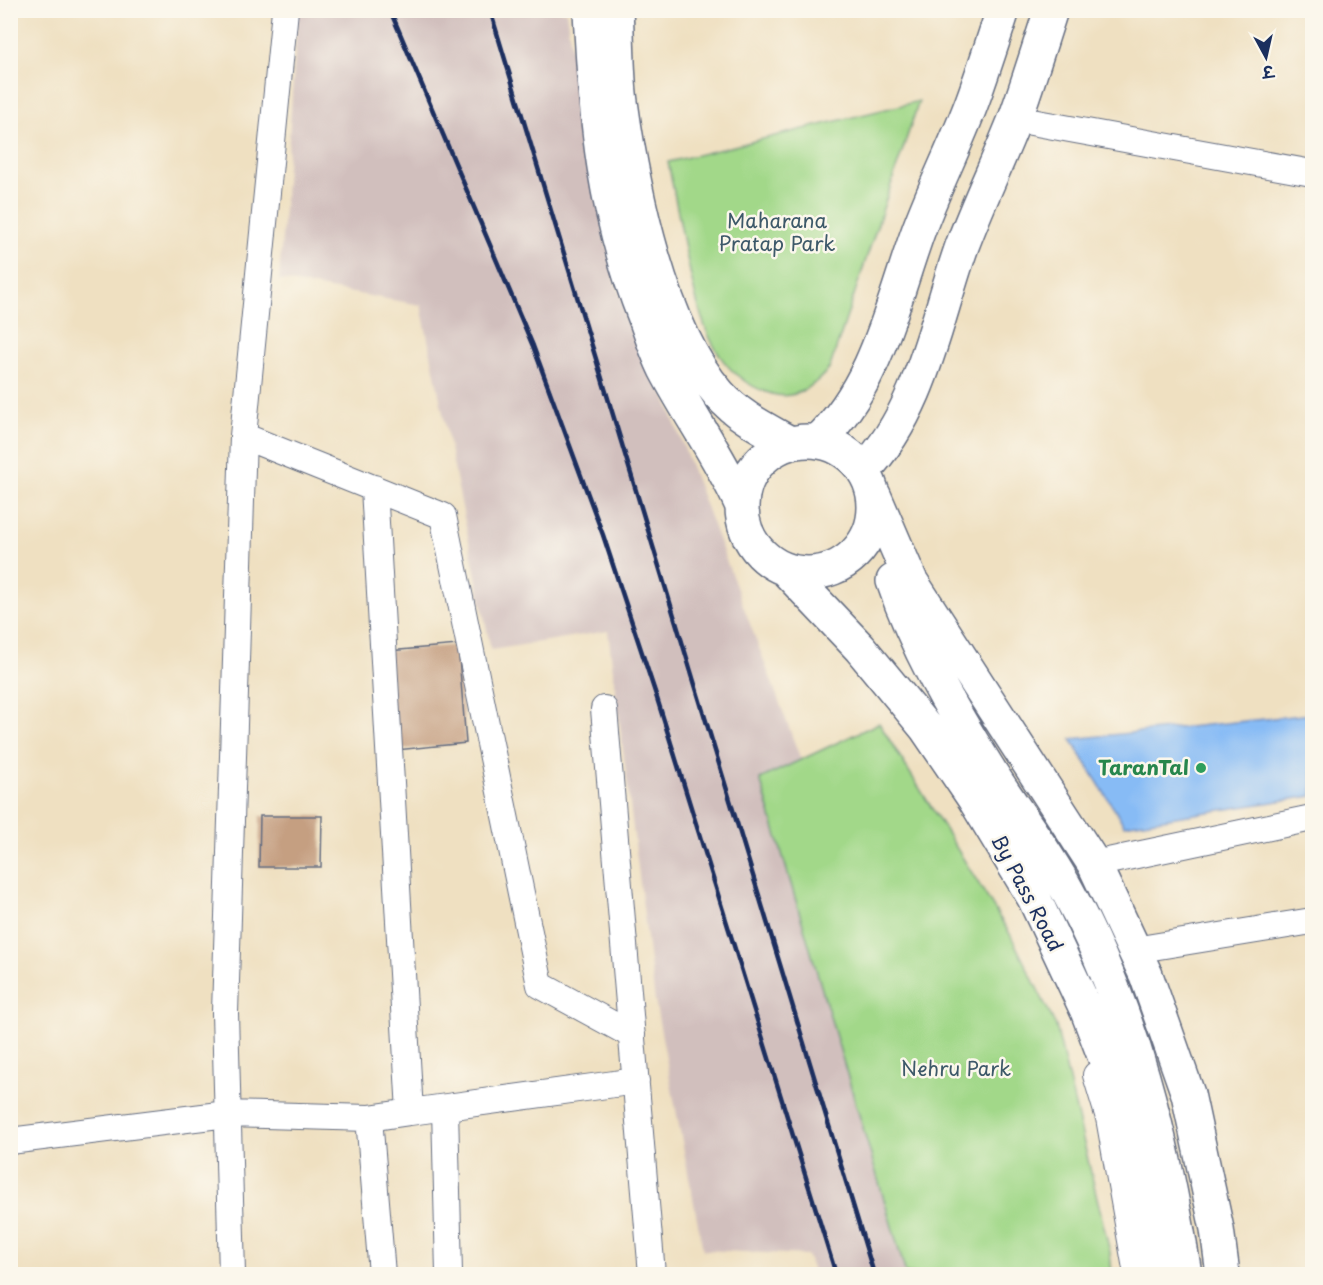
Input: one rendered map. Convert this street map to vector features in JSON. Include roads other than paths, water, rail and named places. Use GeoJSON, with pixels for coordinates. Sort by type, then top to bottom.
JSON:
{"type":"FeatureCollection","features":[{"type":"Feature","properties":{"kind":"main road"},"geometry":{"type":"LineString","coordinates":[[590,10],[594,105],[604,181],[620,249],[664,368],[729,477],[741,504],[746,531],[761,554],[799,571],[913,680],[988,767]]}},
{"type":"Feature","properties":{"kind":"main road"},"geometry":{"type":"LineString","coordinates":[[616,10],[621,100],[634,176],[651,245],[671,306],[693,360],[720,396],[751,422],[804,442],[844,451],[870,496],[911,581],[1094,864],[1146,975],[1188,1094],[1217,1229],[1224,1275]]}},
{"type":"Feature","properties":{"kind":"main road"},"geometry":{"type":"LineString","coordinates":[[741,504],[748,477],[765,456],[804,442],[838,422],[855,397],[873,361],[920,228],[972,103],[1003,10]]}},
{"type":"Feature","properties":{"kind":"main road"},"geometry":{"type":"LineString","coordinates":[[799,571],[839,566],[861,548],[870,496],[894,433],[916,390],[963,244],[1015,118],[1051,10]]}},
{"type":"Feature","properties":{"kind":"main road"},"geometry":{"type":"LineString","coordinates":[[870,496],[898,595],[927,661],[988,767],[1066,888],[1101,956],[1123,1010],[1152,1103],[1168,1170],[1185,1275]]}},
{"type":"Feature","properties":{"kind":"main road","name":"By Pass Road"},"geometry":{"type":"LineString","coordinates":[[799,571],[926,728],[973,797],[1034,898],[1086,1011],[1126,1114],[1158,1275]]}},
{"type":"Feature","properties":{"kind":"street"},"geometry":{"type":"LineString","coordinates":[[232,1275],[225,1012],[243,436],[285,10]]}},
{"type":"Feature","properties":{"kind":"street"},"geometry":{"type":"LineString","coordinates":[[1015,118],[1312,173]]}},
{"type":"Feature","properties":{"kind":"street"},"geometry":{"type":"LineString","coordinates":[[243,436],[443,516],[540,985],[632,1035]]}},
{"type":"Feature","properties":{"kind":"street"},"geometry":{"type":"LineString","coordinates":[[374,488],[410,1112]]}},
{"type":"Feature","properties":{"kind":"street"},"geometry":{"type":"LineString","coordinates":[[604,709],[652,1275]]}},
{"type":"Feature","properties":{"kind":"street"},"geometry":{"type":"LineString","coordinates":[[1094,864],[1312,818]]}},
{"type":"Feature","properties":{"kind":"street"},"geometry":{"type":"LineString","coordinates":[[1034,898],[1109,1118],[1137,1275]]}},
{"type":"Feature","properties":{"kind":"street"},"geometry":{"type":"LineString","coordinates":[[1134,950],[1312,921]]}},
{"type":"Feature","properties":{"kind":"street"},"geometry":{"type":"LineString","coordinates":[[10,1141],[227,1114],[369,1118],[636,1082]]}},
{"type":"Feature","properties":{"kind":"street"},"geometry":{"type":"LineString","coordinates":[[445,1108],[449,1275]]}},
{"type":"Feature","properties":{"kind":"street"},"geometry":{"type":"LineString","coordinates":[[369,1118],[382,1275]]}},
{"type":"Feature","properties":{"kind":"water","name":"TaranTal"},"geometry":{"type":"Polygon","coordinates":[[[1312,714],[1312,796],[1124,825],[1071,739],[1312,714]]]}},
{"type":"Feature","properties":{"kind":"railway"},"geometry":{"type":"LineString","coordinates":[[390,10],[533,346],[603,535],[656,695],[836,1274]]}},
{"type":"Feature","properties":{"kind":"railway"},"geometry":{"type":"LineString","coordinates":[[490,10],[874,1274]]}},
{"type":"Feature","properties":{"kind":"place","name":"TaranTal"},"geometry":{"type":"Point","coordinates":[1201,768]}},
{"type":"Feature","properties":{"kind":"park label","name":"Maharana Pratap Park"},"geometry":{"type":"Point","coordinates":[777,232]}},
{"type":"Feature","properties":{"kind":"park label","name":"Nehru Park"},"geometry":{"type":"Point","coordinates":[956,1069]}}]}
